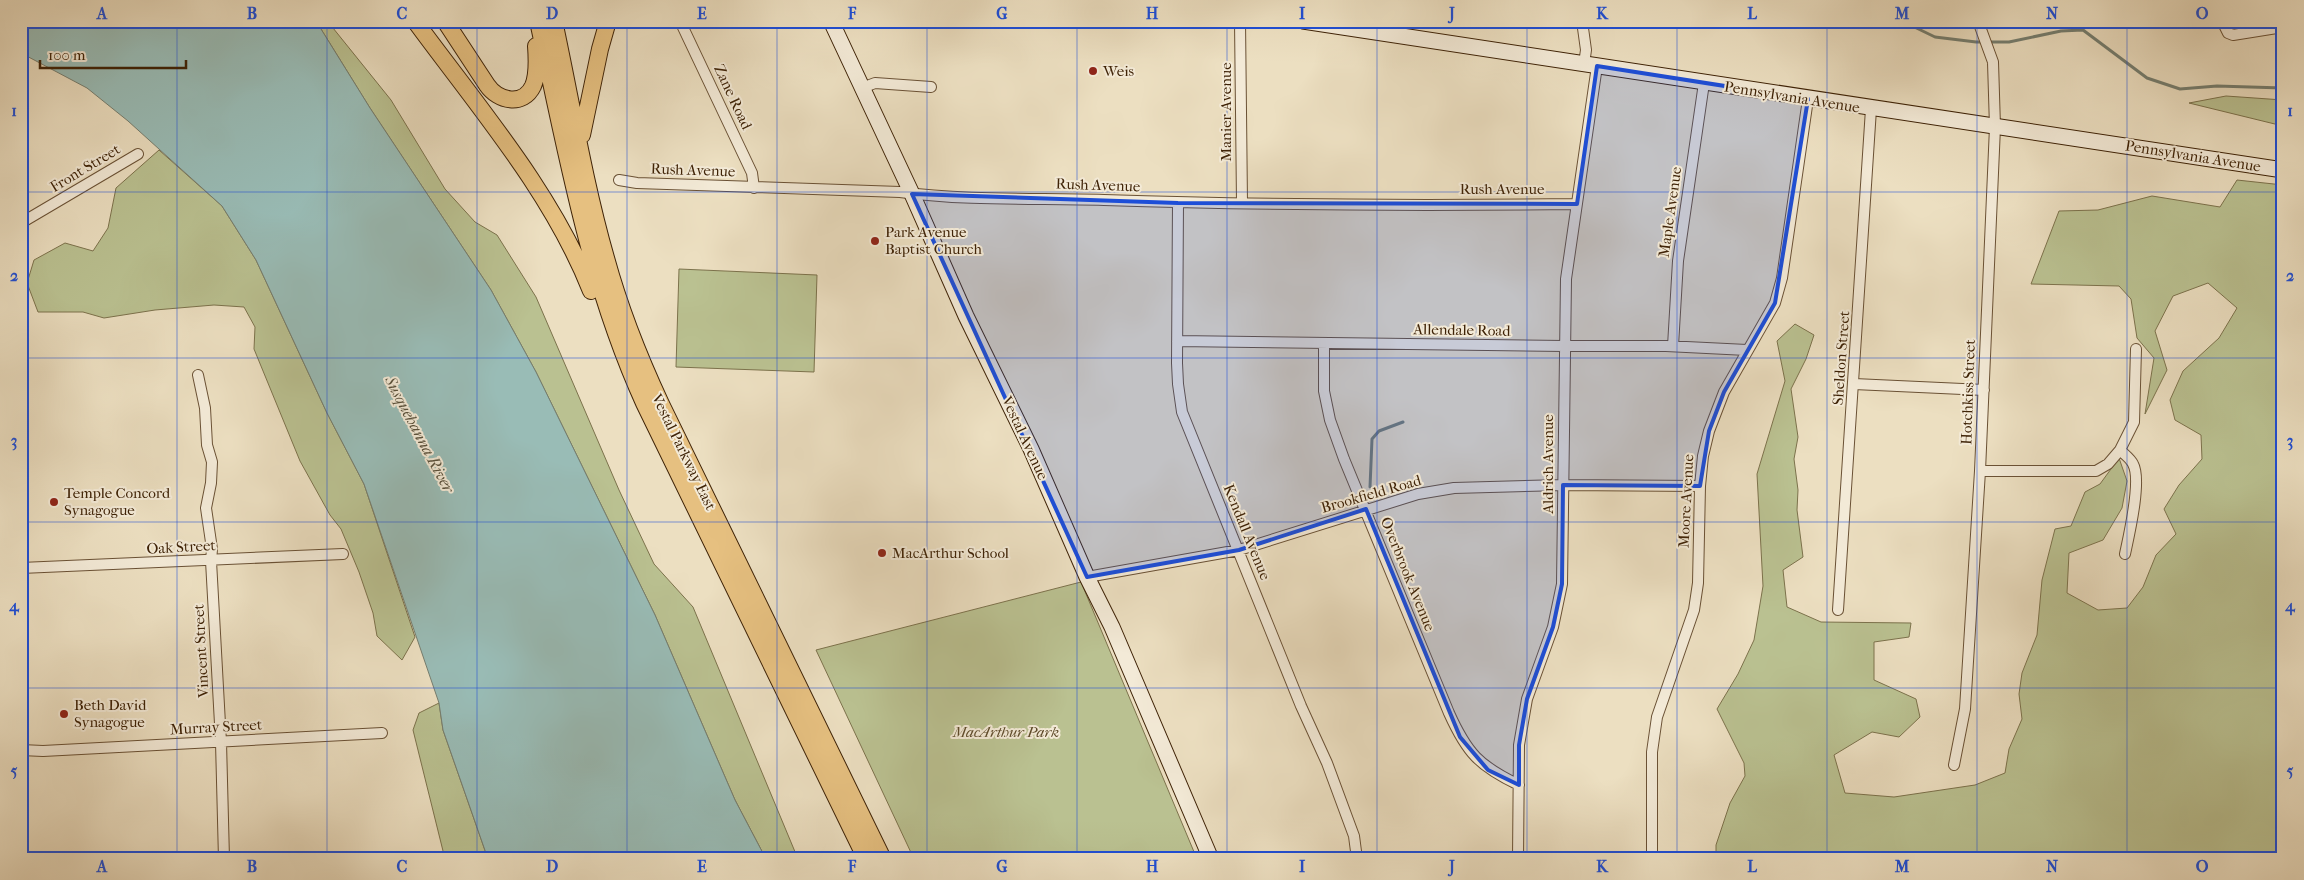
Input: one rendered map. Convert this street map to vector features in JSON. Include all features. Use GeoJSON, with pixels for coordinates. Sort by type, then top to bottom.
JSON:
{"type":"FeatureCollection","features":[{"type":"Feature","properties":{"kind":"main road"},"geometry":{"type":"LineString","coordinates":[[415,21],[550,208],[581,266],[611,342],[620,347]]}},
{"type":"Feature","properties":{"kind":"main road"},"geometry":{"type":"LineString","coordinates":[[445,21],[489,88],[500,97],[512,100],[526,94],[535,80],[537,58],[534,21]]}},
{"type":"Feature","properties":{"kind":"main road","name":"Vestal Parkway East"},"geometry":{"type":"LineString","coordinates":[[538,21],[585,235],[620,347],[651,418],[866,859]]}},
{"type":"Feature","properties":{"kind":"main road","name":"Vestal Parkway East"},"geometry":{"type":"LineString","coordinates":[[554,21],[585,172],[612,280],[643,364],[883,859]]}},
{"type":"Feature","properties":{"kind":"main road"},"geometry":{"type":"LineString","coordinates":[[585,172],[582,146],[584,124],[608,21]]}},
{"type":"Feature","properties":{"kind":"street","name":"Zane Road"},"geometry":{"type":"LineString","coordinates":[[680,21],[752,173],[754,188]]}},
{"type":"Feature","properties":{"kind":"street","name":"Vestal Avenue"},"geometry":{"type":"LineString","coordinates":[[831,21],[912,194],[966,316],[1031,449],[1087,577],[1112,627],[1211,859]]}},
{"type":"Feature","properties":{"kind":"street","name":"Manier Avenue"},"geometry":{"type":"LineString","coordinates":[[1240,21],[1242,203]]}},
{"type":"Feature","properties":{"kind":"street","name":"Pennsylvania Avenue"},"geometry":{"type":"LineString","coordinates":[[1302,21],[1871,109],[2283,170]]}},
{"type":"Feature","properties":{"kind":"street","name":"Hotchkiss Street"},"geometry":{"type":"LineString","coordinates":[[1954,765],[1965,709],[1980,471],[1995,127],[1993,62],[1978,21]]}},
{"type":"Feature","properties":{"kind":"street"},"geometry":{"type":"LineString","coordinates":[[2222,21],[2228,33],[2234,35],[2283,27]]}},
{"type":"Feature","properties":{"kind":"street","name":"Aldrich Avenue"},"geometry":{"type":"LineString","coordinates":[[1518,859],[1519,745],[1528,699],[1553,627],[1561,591],[1566,279],[1577,204],[1590,65],[1586,50],[1585,22]]}},
{"type":"Feature","properties":{"kind":"street"},"geometry":{"type":"LineString","coordinates":[[862,88],[875,83],[932,87]]}},
{"type":"Feature","properties":{"kind":"street","name":"Maple Avenue"},"geometry":{"type":"LineString","coordinates":[[1673,346],[1678,261],[1704,83]]}},
{"type":"Feature","properties":{"kind":"street","name":"Moore Avenue"},"geometry":{"type":"LineString","coordinates":[[1652,859],[1652,752],[1657,717],[1694,610],[1698,583],[1700,486],[1703,456],[1709,431],[1724,392],[1776,303],[1808,99]]}},
{"type":"Feature","properties":{"kind":"street","name":"Sheldon Street"},"geometry":{"type":"LineString","coordinates":[[1838,610],[1871,109]]}},
{"type":"Feature","properties":{"kind":"street","name":"Front Street"},"geometry":{"type":"LineString","coordinates":[[21,223],[138,154]]}},
{"type":"Feature","properties":{"kind":"street","name":"Rush Avenue"},"geometry":{"type":"LineString","coordinates":[[619,180],[638,183],[754,188],[1178,202],[1577,204]]}},
{"type":"Feature","properties":{"kind":"street","name":"Kendall Avenue"},"geometry":{"type":"LineString","coordinates":[[1178,202],[1177,341],[1178,384],[1182,412],[1301,706],[1327,763],[1354,836],[1357,859]]}},
{"type":"Feature","properties":{"kind":"street","name":"Allendale Road"},"geometry":{"type":"LineString","coordinates":[[1177,341],[1673,346],[1747,350]]}},
{"type":"Feature","properties":{"kind":"street","name":"Overbrook Avenue"},"geometry":{"type":"LineString","coordinates":[[1324,343],[1324,391],[1330,420],[1344,459],[1460,737],[1488,770],[1519,785]]}},
{"type":"Feature","properties":{"kind":"street"},"geometry":{"type":"LineString","coordinates":[[1980,471],[2096,471],[2108,464],[2120,450],[2134,422],[2136,349]]}},
{"type":"Feature","properties":{"kind":"street","name":"Vincent Street"},"geometry":{"type":"LineString","coordinates":[[198,375],[205,408],[207,446],[212,462],[211,483],[206,508],[212,549],[211,561],[221,742],[224,859]]}},
{"type":"Feature","properties":{"kind":"street"},"geometry":{"type":"LineString","coordinates":[[1854,384],[1984,390]]}},
{"type":"Feature","properties":{"kind":"street"},"geometry":{"type":"LineString","coordinates":[[2120,450],[2133,464],[2136,474],[2135,496],[2125,554]]}},
{"type":"Feature","properties":{"kind":"street","name":"Brookfield Road"},"geometry":{"type":"LineString","coordinates":[[1087,577],[1239,550],[1418,494],[1454,488],[1564,485],[1700,486]]}},
{"type":"Feature","properties":{"kind":"street","name":"Oak Street"},"geometry":{"type":"LineString","coordinates":[[21,568],[343,554]]}},
{"type":"Feature","properties":{"kind":"street","name":"Murray Street"},"geometry":{"type":"LineString","coordinates":[[21,750],[43,751],[382,734]]}},
{"type":"Feature","properties":{"kind":"highlighted area"},"geometry":{"type":"Polygon","coordinates":[[[1597,66],[1808,99],[1775,303],[1724,392],[1709,431],[1700,486],[1563,485],[1562,584],[1553,627],[1527,699],[1519,745],[1519,785],[1488,770],[1460,737],[1366,509],[1239,550],[1087,577],[912,194],[1178,203],[1577,204],[1597,66]]]}},
{"type":"Feature","properties":{"kind":"green space"},"geometry":{"type":"Polygon","coordinates":[[[316,21],[330,21],[333,28],[391,100],[445,189],[475,222],[497,235],[536,297],[619,490],[654,564],[693,607],[798,859],[766,859],[735,800],[655,615],[536,372],[491,290],[370,108],[316,21]]]}},
{"type":"Feature","properties":{"kind":"green space"},"geometry":{"type":"Polygon","coordinates":[[[2226,96],[2283,100],[2283,126],[2189,103],[2226,96]]]}},
{"type":"Feature","properties":{"kind":"green space"},"geometry":{"type":"Polygon","coordinates":[[[159,150],[222,206],[256,260],[327,413],[364,484],[415,637],[402,660],[377,636],[373,613],[359,572],[341,529],[330,515],[300,461],[254,349],[255,327],[244,307],[214,305],[155,310],[104,318],[83,312],[38,312],[27,283],[34,260],[65,243],[93,251],[108,228],[116,188],[159,150]]]}},
{"type":"Feature","properties":{"kind":"green space"},"geometry":{"type":"Polygon","coordinates":[[[2237,180],[2283,185],[2283,859],[1716,859],[1716,845],[1730,803],[1745,776],[1744,763],[1717,709],[1738,674],[1754,640],[1763,586],[1757,474],[1785,381],[1777,341],[1795,324],[1814,335],[1806,359],[1791,389],[1798,437],[1794,459],[1798,490],[1797,510],[1803,557],[1783,570],[1787,607],[1821,622],[1911,623],[1909,637],[1874,642],[1874,680],[1916,699],[1920,717],[1899,737],[1872,732],[1834,755],[1845,793],[1894,797],[1975,785],[2005,773],[2009,749],[2022,719],[2019,694],[2022,673],[2037,635],[2042,580],[2055,529],[2071,526],[2085,492],[2100,484],[2119,458],[2127,481],[2122,508],[2103,540],[2069,553],[2067,593],[2098,610],[2127,608],[2143,587],[2156,555],[2176,534],[2164,509],[2179,485],[2202,459],[2201,435],[2175,420],[2170,400],[2183,371],[2219,338],[2237,308],[2208,283],[2173,296],[2155,331],[2167,370],[2145,414],[2154,358],[2137,338],[2131,299],[2119,286],[2031,284],[2059,211],[2098,210],[2152,196],[2220,207],[2237,180]]]}},
{"type":"Feature","properties":{"kind":"green space"},"geometry":{"type":"Polygon","coordinates":[[[679,269],[817,275],[814,372],[676,367],[679,269]]]}},
{"type":"Feature","properties":{"kind":"green space","name":"MacArthur Park"},"geometry":{"type":"Polygon","coordinates":[[[1081,582],[1197,859],[914,859],[816,650],[1081,582]]]}},
{"type":"Feature","properties":{"kind":"green space"},"geometry":{"type":"Polygon","coordinates":[[[439,703],[443,730],[488,859],[445,859],[413,730],[419,713],[439,703]]]}},
{"type":"Feature","properties":{"kind":"water","name":"Susquehanna River"},"geometry":{"type":"Polygon","coordinates":[[[21,21],[316,21],[370,108],[491,290],[536,372],[655,615],[735,800],[766,859],[488,859],[443,730],[439,703],[364,484],[327,413],[256,260],[222,206],[128,121],[87,88],[21,53],[21,21]]]}},
{"type":"Feature","properties":{"kind":"waterway"},"geometry":{"type":"LineString","coordinates":[[1902,21],[1935,37],[1976,42],[2009,42],[2061,31],[2083,30],[2147,78],[2180,89],[2217,86],[2283,88]]}},
{"type":"Feature","properties":{"kind":"waterway"},"geometry":{"type":"LineString","coordinates":[[1370,487],[1372,439],[1379,431],[1403,422]]}},
{"type":"Feature","properties":{"kind":"place","name":"Weis"},"geometry":{"type":"Point","coordinates":[1093,71]}},
{"type":"Feature","properties":{"kind":"place","name":"Park Avenue Baptist Church"},"geometry":{"type":"Point","coordinates":[875,241]}},
{"type":"Feature","properties":{"kind":"place","name":"Temple Concord Synagogue"},"geometry":{"type":"Point","coordinates":[54,502]}},
{"type":"Feature","properties":{"kind":"place","name":"MacArthur School"},"geometry":{"type":"Point","coordinates":[882,553]}},
{"type":"Feature","properties":{"kind":"place","name":"Beth David Synagogue"},"geometry":{"type":"Point","coordinates":[64,714]}}]}
